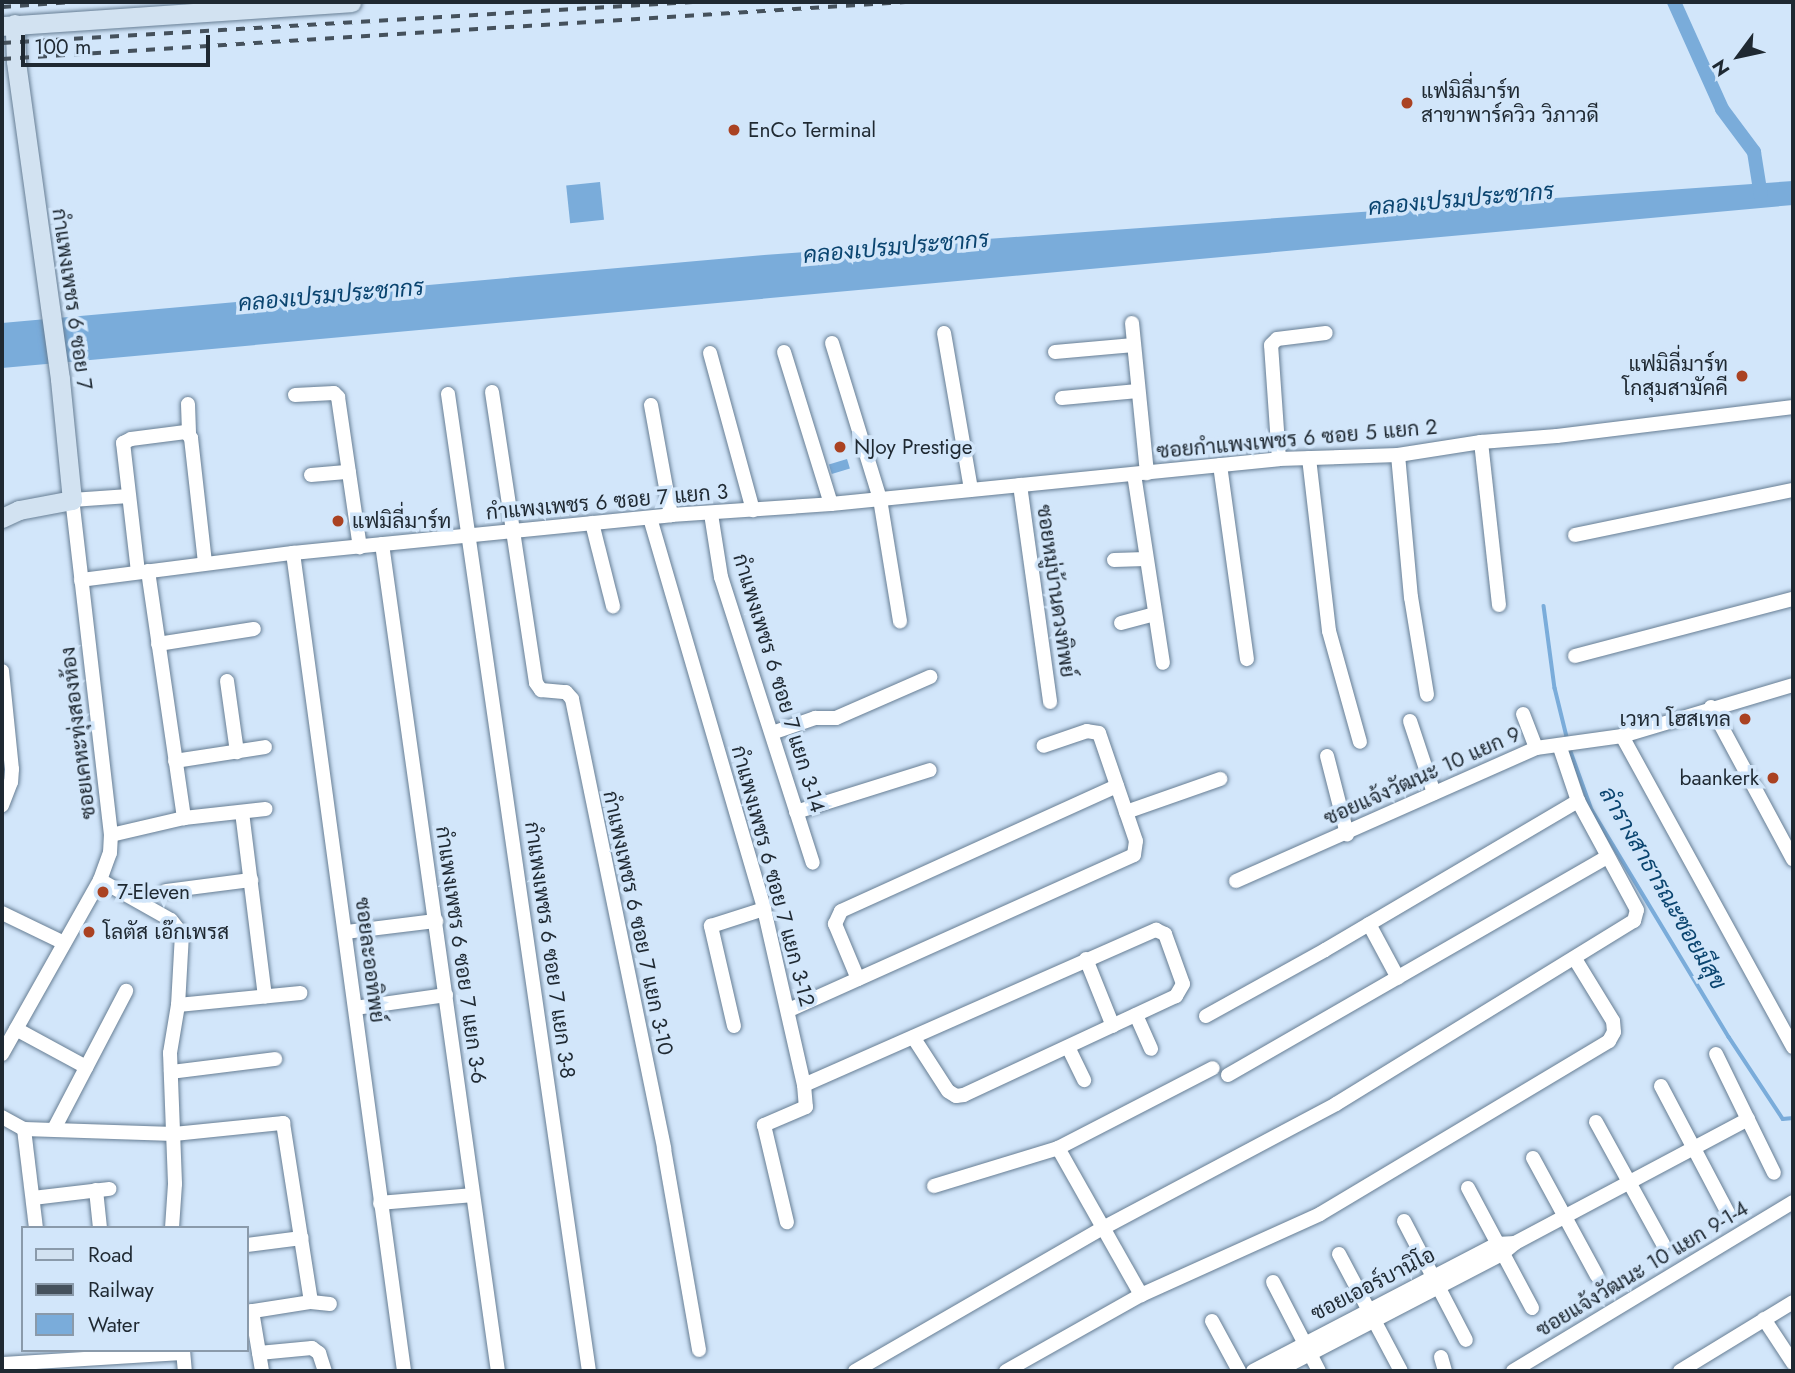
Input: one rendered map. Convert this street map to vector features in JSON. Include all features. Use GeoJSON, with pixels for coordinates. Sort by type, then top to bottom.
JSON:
{"type":"FeatureCollection","features":[{"type":"Feature","properties":{"kind":"street"},"geometry":{"type":"LineString","coordinates":[[9,25],[351,2]]}},
{"type":"Feature","properties":{"kind":"street","name":"กำแพงเพชร 6 ซอย 7"},"geometry":{"type":"LineString","coordinates":[[9,25],[59,370],[81,580]]}},
{"type":"Feature","properties":{"kind":"street"},"geometry":{"type":"LineString","coordinates":[[1132,323],[1146,559],[1163,663]]}},
{"type":"Feature","properties":{"kind":"street"},"geometry":{"type":"LineString","coordinates":[[944,333],[971,490]]}},
{"type":"Feature","properties":{"kind":"street"},"geometry":{"type":"LineString","coordinates":[[1279,459],[1271,345],[1277,339],[1326,333]]}},
{"type":"Feature","properties":{"kind":"street"},"geometry":{"type":"LineString","coordinates":[[832,343],[880,499],[900,621]]}},
{"type":"Feature","properties":{"kind":"street"},"geometry":{"type":"LineString","coordinates":[[1055,352],[1134,345]]}},
{"type":"Feature","properties":{"kind":"street"},"geometry":{"type":"LineString","coordinates":[[710,352],[753,510]]}},
{"type":"Feature","properties":{"kind":"street"},"geometry":{"type":"LineString","coordinates":[[784,352],[831,504]]}},
{"type":"Feature","properties":{"kind":"street"},"geometry":{"type":"LineString","coordinates":[[1062,398],[1138,391]]}},
{"type":"Feature","properties":{"kind":"street"},"geometry":{"type":"LineString","coordinates":[[492,392],[513,531]]}},
{"type":"Feature","properties":{"kind":"street"},"geometry":{"type":"LineString","coordinates":[[295,395],[334,393],[338,397],[360,547]]}},
{"type":"Feature","properties":{"kind":"street","name":"กำแพงเพชร 6 ซอย 7 แยก 3-8"},"geometry":{"type":"LineString","coordinates":[[448,394],[589,1371]]}},
{"type":"Feature","properties":{"kind":"street"},"geometry":{"type":"LineString","coordinates":[[187,404],[205,563]]}},
{"type":"Feature","properties":{"kind":"street"},"geometry":{"type":"LineString","coordinates":[[651,405],[671,515]]}},
{"type":"Feature","properties":{"kind":"street","name":"ซอยกำแพงเพชร 6 ซอย 5 แยก 2"},"geometry":{"type":"LineString","coordinates":[[971,490],[1279,459],[1398,455],[1481,442],[1557,436],[1793,407]]}},
{"type":"Feature","properties":{"kind":"street"},"geometry":{"type":"LineString","coordinates":[[184,818],[159,644],[129,496],[123,443],[131,439],[186,432],[189,434]]}},
{"type":"Feature","properties":{"kind":"street"},"geometry":{"type":"LineString","coordinates":[[1481,442],[1499,605]]}},
{"type":"Feature","properties":{"kind":"street"},"geometry":{"type":"LineString","coordinates":[[1398,455],[1411,597],[1427,695]]}},
{"type":"Feature","properties":{"kind":"street"},"geometry":{"type":"LineString","coordinates":[[1309,458],[1329,631],[1360,742]]}},
{"type":"Feature","properties":{"kind":"street"},"geometry":{"type":"LineString","coordinates":[[1220,465],[1247,659]]}},
{"type":"Feature","properties":{"kind":"street"},"geometry":{"type":"LineString","coordinates":[[311,475],[349,472]]}},
{"type":"Feature","properties":{"kind":"street","name":"ซอยหมู่บ้านดวงทิพย์"},"geometry":{"type":"LineString","coordinates":[[1020,485],[1050,702]]}},
{"type":"Feature","properties":{"kind":"street","name":"กำแพงเพชร 6 ซอย 7 แยก 3"},"geometry":{"type":"LineString","coordinates":[[81,580],[205,563],[382,544],[671,515],[831,504],[971,490]]}},
{"type":"Feature","properties":{"kind":"street"},"geometry":{"type":"LineString","coordinates":[[1575,535],[1793,490]]}},
{"type":"Feature","properties":{"kind":"street"},"geometry":{"type":"LineString","coordinates":[[2,516],[72,500],[129,496]]}},
{"type":"Feature","properties":{"kind":"street","name":"กำแพงเพชร 6 ซอย 7 แยก 3-14"},"geometry":{"type":"LineString","coordinates":[[711,514],[721,577],[813,863]]}},
{"type":"Feature","properties":{"kind":"street","name":"กำแพงเพชร 6 ซอย 7 แยก 3-12"},"geometry":{"type":"LineString","coordinates":[[650,519],[764,909],[804,1085]]}},
{"type":"Feature","properties":{"kind":"street"},"geometry":{"type":"LineString","coordinates":[[592,523],[613,606]]}},
{"type":"Feature","properties":{"kind":"street","name":"กำแพงเพชร 6 ซอย 7 แยก 3-10"},"geometry":{"type":"LineString","coordinates":[[513,531],[538,687],[566,692],[572,699],[664,1149],[699,1350]]}},
{"type":"Feature","properties":{"kind":"street","name":"กำแพงเพชร 6 ซอย 7 แยก 3-6"},"geometry":{"type":"LineString","coordinates":[[382,544],[498,1371]]}},
{"type":"Feature","properties":{"kind":"street","name":"ซอยละออทิพย์"},"geometry":{"type":"LineString","coordinates":[[293,554],[404,1371]]}},
{"type":"Feature","properties":{"kind":"street"},"geometry":{"type":"LineString","coordinates":[[1114,560],[1146,559]]}},
{"type":"Feature","properties":{"kind":"street","name":"ซอยเคหะทุ่งสองห้อง"},"geometry":{"type":"LineString","coordinates":[[81,580],[111,835],[110,853],[100,880]]}},
{"type":"Feature","properties":{"kind":"street"},"geometry":{"type":"LineString","coordinates":[[1575,656],[1793,599]]}},
{"type":"Feature","properties":{"kind":"street"},"geometry":{"type":"LineString","coordinates":[[1121,623],[1155,614]]}},
{"type":"Feature","properties":{"kind":"street"},"geometry":{"type":"LineString","coordinates":[[159,644],[254,629]]}},
{"type":"Feature","properties":{"kind":"street"},"geometry":{"type":"LineString","coordinates":[[772,733],[815,718],[836,718],[930,677]]}},
{"type":"Feature","properties":{"kind":"street"},"geometry":{"type":"LineString","coordinates":[[2,679],[12,769],[11,782],[2,805]]}},
{"type":"Feature","properties":{"kind":"street"},"geometry":{"type":"LineString","coordinates":[[227,681],[237,752]]}},
{"type":"Feature","properties":{"kind":"street","name":"ซอยแจ้งวัฒนะ 10 แยก 9"},"geometry":{"type":"LineString","coordinates":[[1236,881],[1536,748],[1622,736],[1711,707],[1793,685]]}},
{"type":"Feature","properties":{"kind":"street"},"geometry":{"type":"LineString","coordinates":[[1711,707],[1793,859]]}},
{"type":"Feature","properties":{"kind":"street"},"geometry":{"type":"LineString","coordinates":[[1523,714],[1536,748]]}},
{"type":"Feature","properties":{"kind":"street"},"geometry":{"type":"LineString","coordinates":[[1410,720],[1434,793]]}},
{"type":"Feature","properties":{"kind":"street"},"geometry":{"type":"LineString","coordinates":[[789,1010],[1130,858],[1137,847],[1099,733],[1087,731],[1043,746]]}},
{"type":"Feature","properties":{"kind":"street"},"geometry":{"type":"LineString","coordinates":[[1622,736],[1793,1047]]}},
{"type":"Feature","properties":{"kind":"street"},"geometry":{"type":"LineString","coordinates":[[855,1371],[1103,1228],[1336,1104],[1634,921],[1637,914],[1578,801],[1565,744]]}},
{"type":"Feature","properties":{"kind":"street"},"geometry":{"type":"LineString","coordinates":[[176,761],[265,747]]}},
{"type":"Feature","properties":{"kind":"street"},"geometry":{"type":"LineString","coordinates":[[1327,756],[1347,834]]}},
{"type":"Feature","properties":{"kind":"street"},"geometry":{"type":"LineString","coordinates":[[796,812],[930,770]]}},
{"type":"Feature","properties":{"kind":"street"},"geometry":{"type":"LineString","coordinates":[[1126,812],[1220,779]]}},
{"type":"Feature","properties":{"kind":"street"},"geometry":{"type":"LineString","coordinates":[[858,979],[835,923],[842,911],[1117,786]]}},
{"type":"Feature","properties":{"kind":"street"},"geometry":{"type":"LineString","coordinates":[[1206,1016],[1578,801]]}},
{"type":"Feature","properties":{"kind":"street"},"geometry":{"type":"LineString","coordinates":[[111,835],[184,818],[266,809]]}},
{"type":"Feature","properties":{"kind":"street"},"geometry":{"type":"LineString","coordinates":[[242,812],[265,997]]}},
{"type":"Feature","properties":{"kind":"street"},"geometry":{"type":"LineString","coordinates":[[1228,1075],[1607,857]]}},
{"type":"Feature","properties":{"kind":"street"},"geometry":{"type":"LineString","coordinates":[[2,1054],[100,880],[179,927],[183,947],[170,1053],[172,1226]]}},
{"type":"Feature","properties":{"kind":"street"},"geometry":{"type":"LineString","coordinates":[[166,891],[251,880]]}},
{"type":"Feature","properties":{"kind":"street"},"geometry":{"type":"LineString","coordinates":[[734,1026],[711,926],[764,909]]}},
{"type":"Feature","properties":{"kind":"street"},"geometry":{"type":"LineString","coordinates":[[2,913],[64,943]]}},
{"type":"Feature","properties":{"kind":"street"},"geometry":{"type":"LineString","coordinates":[[346,932],[436,921]]}},
{"type":"Feature","properties":{"kind":"street"},"geometry":{"type":"LineString","coordinates":[[1369,924],[1398,978]]}},
{"type":"Feature","properties":{"kind":"street"},"geometry":{"type":"LineString","coordinates":[[787,1222],[764,1125],[806,1107],[804,1085],[1086,959],[1156,930],[1166,934],[1182,989],[1176,996],[1136,1016],[956,1096],[942,1084],[913,1037]]}},
{"type":"Feature","properties":{"kind":"street"},"geometry":{"type":"LineString","coordinates":[[1086,959],[1113,1026]]}},
{"type":"Feature","properties":{"kind":"street"},"geometry":{"type":"LineString","coordinates":[[1006,1371],[1141,1295],[1298,1226],[1609,1041],[1614,1032],[1612,1021],[1574,959]]}},
{"type":"Feature","properties":{"kind":"street"},"geometry":{"type":"LineString","coordinates":[[54,1129],[126,991]]}},
{"type":"Feature","properties":{"kind":"street"},"geometry":{"type":"LineString","coordinates":[[178,1005],[299,993]]}},
{"type":"Feature","properties":{"kind":"street"},"geometry":{"type":"LineString","coordinates":[[355,1008],[446,995]]}},
{"type":"Feature","properties":{"kind":"street"},"geometry":{"type":"LineString","coordinates":[[1136,1016],[1151,1049]]}},
{"type":"Feature","properties":{"kind":"street"},"geometry":{"type":"LineString","coordinates":[[16,1029],[86,1067]]}},
{"type":"Feature","properties":{"kind":"street"},"geometry":{"type":"LineString","coordinates":[[1068,1047],[1084,1080]]}},
{"type":"Feature","properties":{"kind":"street"},"geometry":{"type":"LineString","coordinates":[[1716,1054],[1774,1173]]}},
{"type":"Feature","properties":{"kind":"street"},"geometry":{"type":"LineString","coordinates":[[171,1072],[275,1059]]}},
{"type":"Feature","properties":{"kind":"street"},"geometry":{"type":"LineString","coordinates":[[934,1186],[1058,1148],[1213,1068]]}},
{"type":"Feature","properties":{"kind":"street"},"geometry":{"type":"LineString","coordinates":[[1661,1086],[1728,1213]]}},
{"type":"Feature","properties":{"kind":"street"},"geometry":{"type":"LineString","coordinates":[[2,1117],[24,1129],[173,1134],[283,1123],[311,1302]]}},
{"type":"Feature","properties":{"kind":"street","name":"ซอยเออร์บานิโอ"},"geometry":{"type":"LineString","coordinates":[[1253,1371],[1307,1348],[1499,1249],[1566,1218],[1748,1119]]}},
{"type":"Feature","properties":{"kind":"street"},"geometry":{"type":"LineString","coordinates":[[1596,1122],[1663,1244]]}},
{"type":"Feature","properties":{"kind":"street"},"geometry":{"type":"LineString","coordinates":[[24,1129],[36,1226]]}},
{"type":"Feature","properties":{"kind":"street"},"geometry":{"type":"LineString","coordinates":[[1058,1148],[1141,1295]]}},
{"type":"Feature","properties":{"kind":"street"},"geometry":{"type":"LineString","coordinates":[[1533,1158],[1597,1276]]}},
{"type":"Feature","properties":{"kind":"street"},"geometry":{"type":"LineString","coordinates":[[1468,1188],[1532,1308]]}},
{"type":"Feature","properties":{"kind":"street"},"geometry":{"type":"LineString","coordinates":[[33,1198],[103,1189],[100,1226]]}},
{"type":"Feature","properties":{"kind":"street"},"geometry":{"type":"LineString","coordinates":[[380,1203],[473,1195]]}},
{"type":"Feature","properties":{"kind":"street","name":"ซอยแจ้งวัฒนะ 10 แยก 9-1-4"},"geometry":{"type":"LineString","coordinates":[[1513,1371],[1793,1202]]}},
{"type":"Feature","properties":{"kind":"street"},"geometry":{"type":"LineString","coordinates":[[1404,1221],[1466,1340]]}},
{"type":"Feature","properties":{"kind":"street"},"geometry":{"type":"LineString","coordinates":[[248,1245],[302,1238]]}},
{"type":"Feature","properties":{"kind":"street"},"geometry":{"type":"LineString","coordinates":[[1339,1254],[1401,1371]]}},
{"type":"Feature","properties":{"kind":"street"},"geometry":{"type":"LineString","coordinates":[[1273,1282],[1320,1371]]}},
{"type":"Feature","properties":{"kind":"street"},"geometry":{"type":"LineString","coordinates":[[262,1371],[249,1312],[311,1302],[330,1304]]}},
{"type":"Feature","properties":{"kind":"street"},"geometry":{"type":"LineString","coordinates":[[1680,1371],[1793,1302]]}},
{"type":"Feature","properties":{"kind":"street"},"geometry":{"type":"LineString","coordinates":[[1764,1319],[1793,1363]]}},
{"type":"Feature","properties":{"kind":"street"},"geometry":{"type":"LineString","coordinates":[[1212,1321],[1239,1371]]}},
{"type":"Feature","properties":{"kind":"street"},"geometry":{"type":"LineString","coordinates":[[259,1353],[312,1348],[319,1353],[325,1371]]}},
{"type":"Feature","properties":{"kind":"street","name":"ซอยเออร์บานิโอ"},"geometry":{"type":"LineString","coordinates":[[1277,1371],[1307,1348]]}},
{"type":"Feature","properties":{"kind":"street"},"geometry":{"type":"LineString","coordinates":[[2,1364],[50,1367],[113,1354],[183,1352],[185,1371]]}},
{"type":"Feature","properties":{"kind":"water","name":"คลองเปรมประชากร"},"geometry":{"type":"Polygon","coordinates":[[[1793,181],[1793,205],[2,368],[2,323],[764,255],[1793,181]]]}},
{"type":"Feature","properties":{"kind":"water"},"geometry":{"type":"Polygon","coordinates":[[[600,182],[604,220],[570,223],[566,186],[600,182]]]}},
{"type":"Feature","properties":{"kind":"water"},"geometry":{"type":"Polygon","coordinates":[[[847,459],[850,469],[832,474],[829,465],[847,459]]]}},
{"type":"Feature","properties":{"kind":"waterway"},"geometry":{"type":"LineString","coordinates":[[1674,2],[1722,109],[1754,152],[1761,196]]}},
{"type":"Feature","properties":{"kind":"waterway","name":"ลำรางสาธารณะซอยมีสุข"},"geometry":{"type":"LineString","coordinates":[[1544,606],[1555,688],[1568,741]]}},
{"type":"Feature","properties":{"kind":"waterway","name":"ลำรางสาธารณะซอยมีสุข"},"geometry":{"type":"LineString","coordinates":[[1570,749],[1592,810],[1729,1037],[1783,1119],[1793,1118]]}},
{"type":"Feature","properties":{"kind":"railway"},"geometry":{"type":"LineString","coordinates":[[2,7],[72,2]]}},
{"type":"Feature","properties":{"kind":"railway"},"geometry":{"type":"LineString","coordinates":[[2,43],[693,2]]}},
{"type":"Feature","properties":{"kind":"railway"},"geometry":{"type":"LineString","coordinates":[[2,59],[905,2]]}},
{"type":"Feature","properties":{"kind":"place","name":"แฟมิลี่มาร์ท สาขาพาร์ควิว วิภาวดี"},"geometry":{"type":"Point","coordinates":[1407,103]}},
{"type":"Feature","properties":{"kind":"place","name":"EnCo Terminal"},"geometry":{"type":"Point","coordinates":[734,130]}},
{"type":"Feature","properties":{"kind":"place","name":"แฟมิลี่มาร์ท โกสุมสามัคคี"},"geometry":{"type":"Point","coordinates":[1742,376]}},
{"type":"Feature","properties":{"kind":"place","name":"NJoy Prestige"},"geometry":{"type":"Point","coordinates":[840,447]}},
{"type":"Feature","properties":{"kind":"place","name":"แฟมิลี่มาร์ท"},"geometry":{"type":"Point","coordinates":[338,521]}},
{"type":"Feature","properties":{"kind":"place","name":"เวหา โฮสเทล"},"geometry":{"type":"Point","coordinates":[1745,719]}},
{"type":"Feature","properties":{"kind":"place","name":"baankerk"},"geometry":{"type":"Point","coordinates":[1773,778]}},
{"type":"Feature","properties":{"kind":"place","name":"7-Eleven"},"geometry":{"type":"Point","coordinates":[103,892]}},
{"type":"Feature","properties":{"kind":"place","name":"โลตัส เอ๊กเพรส"},"geometry":{"type":"Point","coordinates":[89,932]}}]}
